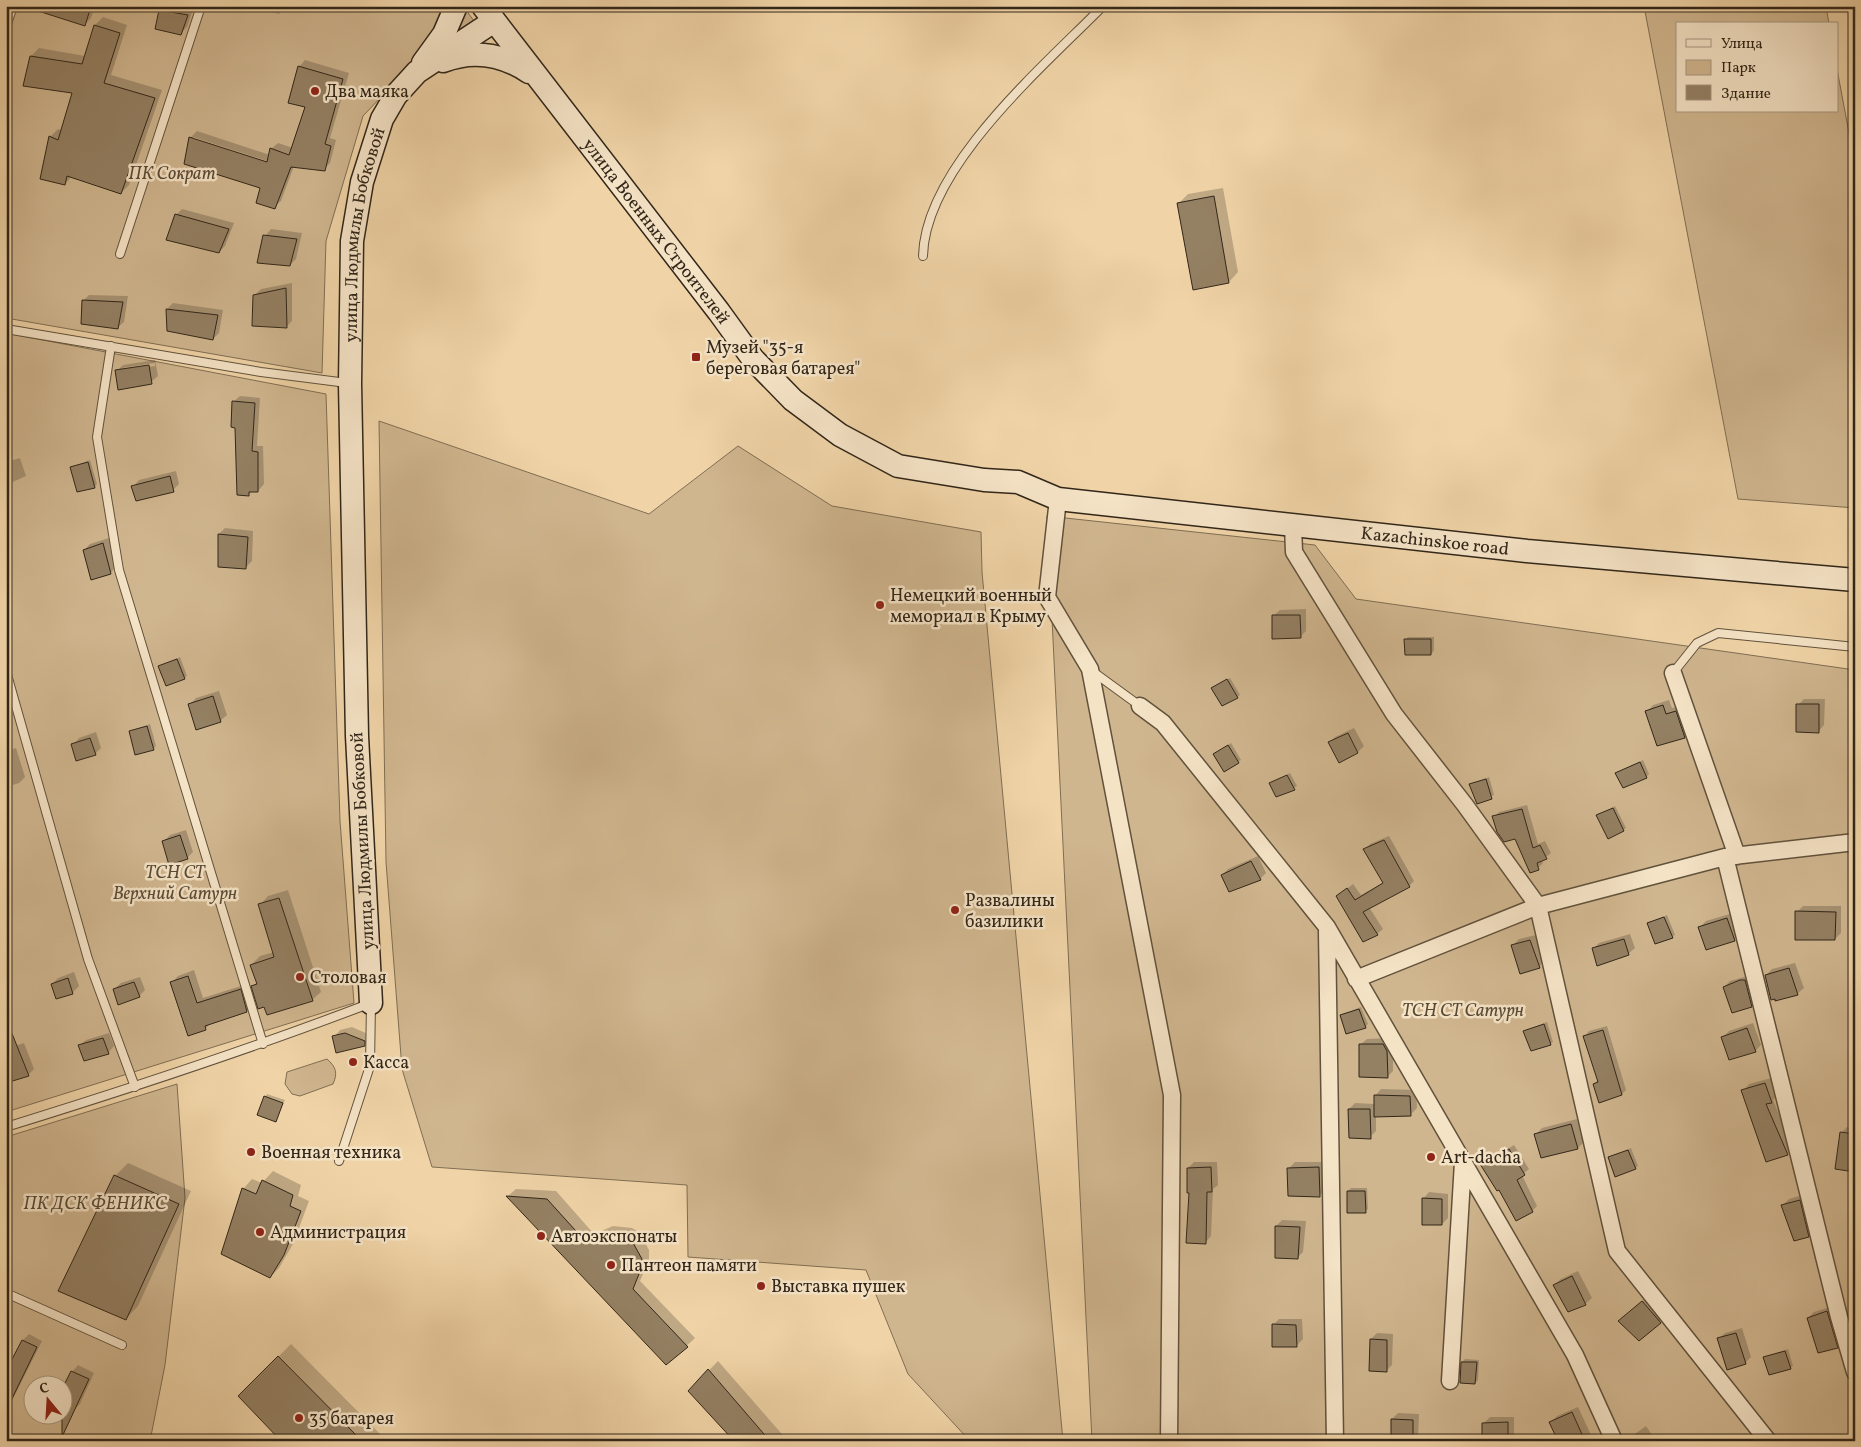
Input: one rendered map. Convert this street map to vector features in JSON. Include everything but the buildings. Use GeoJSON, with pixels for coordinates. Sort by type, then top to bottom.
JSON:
{"type":"FeatureCollection","features":[{"type":"Feature","properties":{"kind":"main road"},"geometry":{"type":"LineString","coordinates":[[417,72],[444,34],[456,6]]}},
{"type":"Feature","properties":{"kind":"main road","name":"улица Людмилы Бобковой"},"geometry":{"type":"LineString","coordinates":[[371,1003],[356,736],[350,384],[352,241],[362,182],[382,119],[396,95],[417,72],[489,14]]}},
{"type":"Feature","properties":{"kind":"main road","name":"улица Военных Строителей"},"geometry":{"type":"LineString","coordinates":[[489,14],[713,304],[753,359],[793,400],[840,435],[898,466],[984,480],[1018,482]]}},
{"type":"Feature","properties":{"kind":"main road"},"geometry":{"type":"LineString","coordinates":[[417,72],[462,55],[478,54],[501,57],[538,78]]}},
{"type":"Feature","properties":{"kind":"main road","name":"Kazachinskoe road"},"geometry":{"type":"LineString","coordinates":[[1018,482],[1058,499],[1528,551],[1855,580]]}},
{"type":"Feature","properties":{"kind":"street"},"geometry":{"type":"LineString","coordinates":[[1058,499],[1047,597],[1090,669],[1172,1095],[1169,1441]]}},
{"type":"Feature","properties":{"kind":"street"},"geometry":{"type":"LineString","coordinates":[[1293,525],[1294,552],[1394,714],[1465,805],[1538,906],[1617,1251],[1768,1441]]}},
{"type":"Feature","properties":{"kind":"street"},"geometry":{"type":"LineString","coordinates":[[1673,673],[1731,857],[1839,1317],[1855,1372]]}},
{"type":"Feature","properties":{"kind":"street"},"geometry":{"type":"LineString","coordinates":[[1140,706],[1163,723],[1327,927],[1575,1356],[1614,1441]]}},
{"type":"Feature","properties":{"kind":"street"},"geometry":{"type":"LineString","coordinates":[[1356,979],[1538,906],[1731,857],[1855,842]]}},
{"type":"Feature","properties":{"kind":"street"},"geometry":{"type":"LineString","coordinates":[[1327,927],[1335,1441]]}},
{"type":"Feature","properties":{"kind":"street"},"geometry":{"type":"LineString","coordinates":[[1450,1381],[1463,1162]]}},
{"type":"Feature","properties":{"kind":"lane"},"geometry":{"type":"LineString","coordinates":[[6,27],[13,6]]}},
{"type":"Feature","properties":{"kind":"lane"},"geometry":{"type":"LineString","coordinates":[[120,254],[201,6]]}},
{"type":"Feature","properties":{"kind":"lane"},"geometry":{"type":"LineString","coordinates":[[923,256],[923,238],[930,214],[973,143],[993,117],[1103,6]]}},
{"type":"Feature","properties":{"kind":"lane"},"geometry":{"type":"LineString","coordinates":[[6,329],[261,372],[350,384]]}},
{"type":"Feature","properties":{"kind":"lane"},"geometry":{"type":"LineString","coordinates":[[111,346],[97,437],[119,570],[263,1044]]}},
{"type":"Feature","properties":{"kind":"lane"},"geometry":{"type":"LineString","coordinates":[[1673,673],[1697,643],[1718,633],[1855,647]]}},
{"type":"Feature","properties":{"kind":"lane"},"geometry":{"type":"LineString","coordinates":[[1090,669],[1140,706]]}},
{"type":"Feature","properties":{"kind":"lane"},"geometry":{"type":"LineString","coordinates":[[6,671],[88,959],[135,1088]]}},
{"type":"Feature","properties":{"kind":"lane"},"geometry":{"type":"LineString","coordinates":[[6,1126],[135,1088],[263,1044],[371,1003],[370,1066],[339,1161]]}},
{"type":"Feature","properties":{"kind":"lane"},"geometry":{"type":"LineString","coordinates":[[6,1293],[122,1345]]}},
{"type":"Feature","properties":{"kind":"green space","name":"ПК Сократ"},"geometry":{"type":"Polygon","coordinates":[[[6,6],[463,6],[474,21],[425,51],[363,116],[326,241],[322,373],[6,318],[6,6]]]}},
{"type":"Feature","properties":{"kind":"green space"},"geometry":{"type":"Polygon","coordinates":[[[1644,6],[1826,6],[1829,22],[1676,22],[1676,112],[1838,112],[1838,74],[1855,165],[1855,508],[1738,499],[1644,6]]]}},
{"type":"Feature","properties":{"kind":"green space","name":"ТСН СТ Верхний Сатурн"},"geometry":{"type":"Polygon","coordinates":[[[6,333],[326,394],[340,821],[354,1003],[6,1112],[6,333]]]}},
{"type":"Feature","properties":{"kind":"green space"},"geometry":{"type":"Polygon","coordinates":[[[379,421],[649,514],[738,446],[832,506],[981,532],[982,572],[1063,1441],[970,1441],[908,1374],[866,1270],[688,1257],[687,1185],[432,1167],[402,1069],[386,862],[379,421]]]}},
{"type":"Feature","properties":{"kind":"green space","name":"ТСН СТ Сатурн"},"geometry":{"type":"Polygon","coordinates":[[[1047,516],[1315,545],[1356,599],[1855,670],[1855,1441],[1092,1441],[1047,516]]]}},
{"type":"Feature","properties":{"kind":"green space"},"geometry":{"type":"Polygon","coordinates":[[[327,1059],[335,1070],[333,1084],[300,1096],[292,1094],[285,1084],[287,1072],[327,1059]]]}},
{"type":"Feature","properties":{"kind":"green space","name":"ПК ДСК ФЕНИКС"},"geometry":{"type":"Polygon","coordinates":[[[177,1084],[185,1198],[165,1365],[150,1441],[6,1441],[6,1137],[177,1084]]]}},
{"type":"Feature","properties":{"kind":"place","name":"Два маяка"},"geometry":{"type":"Point","coordinates":[315,91]}},
{"type":"Feature","properties":{"kind":"place","name":"Музей \"35-я береговая батарея\""},"geometry":{"type":"Point","coordinates":[696,357]}},
{"type":"Feature","properties":{"kind":"place","name":"Немецкий военный мемориал в Крыму"},"geometry":{"type":"Point","coordinates":[880,605]}},
{"type":"Feature","properties":{"kind":"place","name":"Развалины базилики"},"geometry":{"type":"Point","coordinates":[955,910]}},
{"type":"Feature","properties":{"kind":"place","name":"Столовая"},"geometry":{"type":"Point","coordinates":[300,977]}},
{"type":"Feature","properties":{"kind":"place","name":"Касса"},"geometry":{"type":"Point","coordinates":[353,1062]}},
{"type":"Feature","properties":{"kind":"place","name":"Военная техника"},"geometry":{"type":"Point","coordinates":[251,1152]}},
{"type":"Feature","properties":{"kind":"place","name":"Art-dacha"},"geometry":{"type":"Point","coordinates":[1431,1157]}},
{"type":"Feature","properties":{"kind":"place","name":"Администрация"},"geometry":{"type":"Point","coordinates":[260,1232]}},
{"type":"Feature","properties":{"kind":"place","name":"Автоэкспонаты"},"geometry":{"type":"Point","coordinates":[541,1236]}},
{"type":"Feature","properties":{"kind":"place","name":"Пантеон памяти"},"geometry":{"type":"Point","coordinates":[611,1265]}},
{"type":"Feature","properties":{"kind":"place","name":"Выставка пушек"},"geometry":{"type":"Point","coordinates":[761,1286]}},
{"type":"Feature","properties":{"kind":"place","name":"35 батарея"},"geometry":{"type":"Point","coordinates":[299,1418]}}]}
